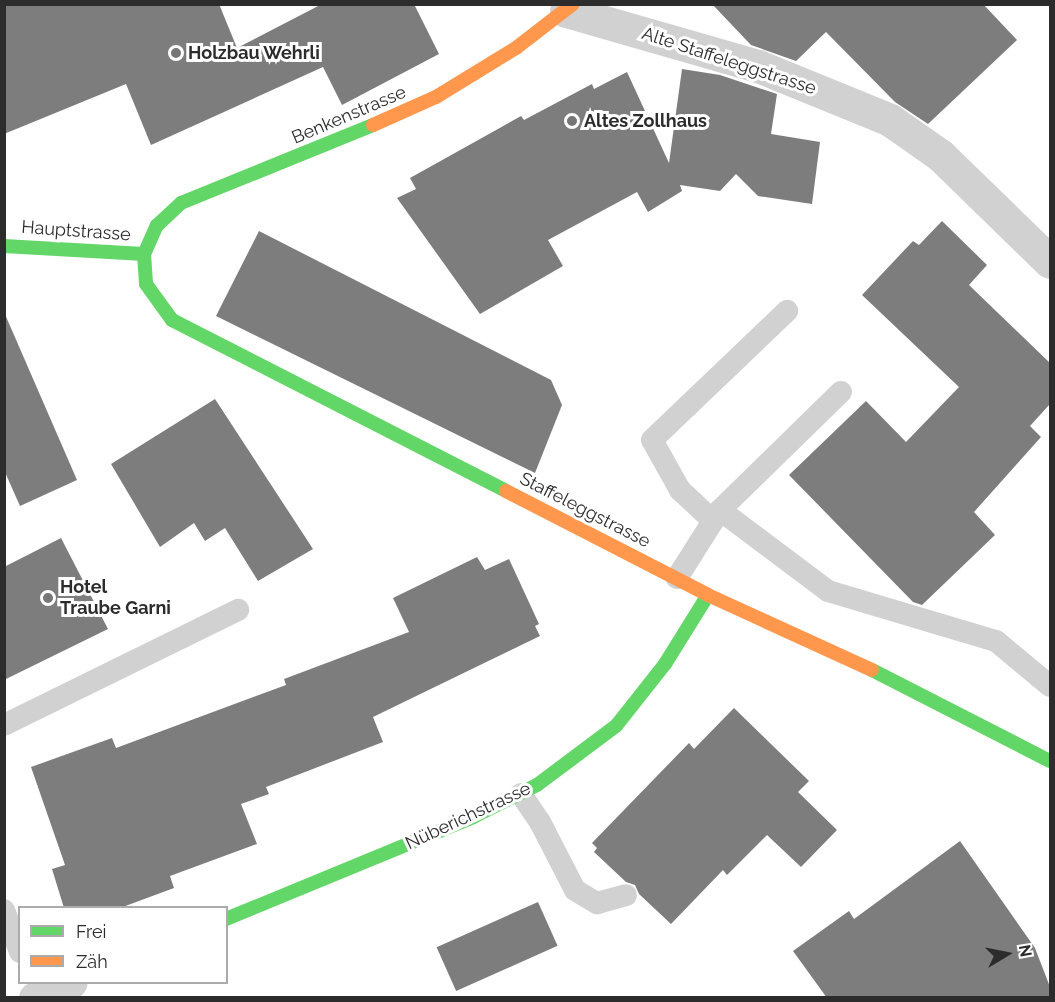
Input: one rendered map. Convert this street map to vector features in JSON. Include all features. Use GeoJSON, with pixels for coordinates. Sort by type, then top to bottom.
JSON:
{"type":"FeatureCollection","features":[{"type":"Feature","properties":{"kind":"street","name":"Benkenstrasse"},"geometry":{"type":"LineString","coordinates":[[144,254],[157,225],[181,203],[321,148],[436,97],[516,48],[570,8]]}},
{"type":"Feature","properties":{"kind":"street","name":"Alte Staffeleggstrasse"},"geometry":{"type":"LineString","coordinates":[[570,8],[758,66],[890,120],[940,155],[1050,262]]}},
{"type":"Feature","properties":{"kind":"street","name":"Hauptstrasse"},"geometry":{"type":"LineString","coordinates":[[4,246],[144,254]]}},
{"type":"Feature","properties":{"kind":"street","name":"Staffeleggstrasse"},"geometry":{"type":"LineString","coordinates":[[144,254],[146,284],[172,320],[708,595],[889,678],[1050,761]]}},
{"type":"Feature","properties":{"kind":"street","name":"Nüberichstrasse"},"geometry":{"type":"LineString","coordinates":[[228,918],[521,794],[616,726],[665,664],[708,595]]}},
{"type":"Feature","properties":{"kind":"street"},"geometry":{"type":"LineString","coordinates":[[35,997],[66,984]]}},
{"type":"Feature","properties":{"kind":"lane"},"geometry":{"type":"LineString","coordinates":[[787,312],[652,440],[680,490],[828,591],[996,641],[1050,686]]}},
{"type":"Feature","properties":{"kind":"lane"},"geometry":{"type":"LineString","coordinates":[[677,578],[716,515],[842,392]]}},
{"type":"Feature","properties":{"kind":"lane"},"geometry":{"type":"LineString","coordinates":[[4,725],[238,610]]}},
{"type":"Feature","properties":{"kind":"lane"},"geometry":{"type":"LineString","coordinates":[[521,794],[540,822],[575,890],[597,903],[626,895]]}},
{"type":"Feature","properties":{"kind":"lane"},"geometry":{"type":"LineString","coordinates":[[4,910],[18,947]]}},
{"type":"Feature","properties":{"kind":"building"},"geometry":{"type":"Polygon","coordinates":[[[4,4],[219,4],[237,48],[322,4],[414,4],[439,54],[342,105],[323,67],[151,145],[126,84],[4,134],[4,4]]]}},
{"type":"Feature","properties":{"kind":"building"},"geometry":{"type":"Polygon","coordinates":[[[712,4],[983,4],[1017,40],[928,124],[895,102],[826,32],[796,61],[751,45],[712,4]]]}},
{"type":"Feature","properties":{"kind":"building"},"geometry":{"type":"Polygon","coordinates":[[[682,69],[720,75],[777,94],[771,134],[820,142],[812,204],[758,196],[736,174],[720,191],[680,185],[682,191],[648,212],[637,192],[548,240],[563,266],[480,314],[397,198],[416,189],[410,178],[521,116],[524,120],[592,84],[594,89],[627,72],[669,163],[682,69]]]}},
{"type":"Feature","properties":{"kind":"building"},"geometry":{"type":"Polygon","coordinates":[[[942,221],[987,265],[969,285],[1050,363],[1050,404],[1030,426],[1041,437],[974,512],[995,535],[922,605],[913,602],[789,475],[866,401],[906,442],[959,387],[862,295],[913,241],[919,245],[942,221]]]}},
{"type":"Feature","properties":{"kind":"building"},"geometry":{"type":"Polygon","coordinates":[[[259,231],[551,380],[562,405],[535,473],[216,316],[259,231]]]}},
{"type":"Feature","properties":{"kind":"building"},"geometry":{"type":"Polygon","coordinates":[[[4,312],[77,480],[20,506],[4,470],[4,312]]]}},
{"type":"Feature","properties":{"kind":"building"},"geometry":{"type":"Polygon","coordinates":[[[215,399],[313,549],[258,581],[225,528],[205,541],[194,523],[160,547],[111,464],[215,399]]]}},
{"type":"Feature","properties":{"kind":"building","name":"Hotel Traube Garni"},"geometry":{"type":"Polygon","coordinates":[[[61,538],[108,629],[4,680],[4,567],[61,538]]]}},
{"type":"Feature","properties":{"kind":"building"},"geometry":{"type":"Polygon","coordinates":[[[477,557],[485,570],[509,559],[539,624],[535,626],[540,636],[373,717],[383,742],[266,787],[269,794],[241,804],[257,844],[170,876],[174,888],[125,906],[63,906],[52,869],[65,865],[31,767],[112,738],[116,748],[286,685],[284,679],[409,632],[393,598],[477,557]]]}},
{"type":"Feature","properties":{"kind":"building"},"geometry":{"type":"Polygon","coordinates":[[[734,708],[809,781],[798,792],[837,830],[801,867],[767,835],[727,875],[723,870],[671,924],[639,894],[635,885],[626,882],[594,852],[597,848],[592,843],[689,743],[694,749],[734,708]]]}},
{"type":"Feature","properties":{"kind":"building"},"geometry":{"type":"Polygon","coordinates":[[[960,841],[1035,948],[1050,987],[1050,998],[827,998],[793,951],[849,911],[854,919],[960,841]]]}},
{"type":"Feature","properties":{"kind":"building"},"geometry":{"type":"Polygon","coordinates":[[[538,902],[558,946],[456,991],[437,947],[538,902]]]}},
{"type":"Feature","properties":{"kind":"traffic: fast"},"geometry":{"type":"LineString","coordinates":[[373,125],[181,203],[157,225],[144,254],[146,284],[172,320],[506,491]]}},
{"type":"Feature","properties":{"kind":"traffic: fast"},"geometry":{"type":"LineString","coordinates":[[4,246],[144,254]]}},
{"type":"Feature","properties":{"kind":"traffic: fast"},"geometry":{"type":"LineString","coordinates":[[228,918],[473,817],[537,785],[616,726],[665,664],[708,595]]}},
{"type":"Feature","properties":{"kind":"traffic: fast"},"geometry":{"type":"LineString","coordinates":[[872,670],[1050,761]]}},
{"type":"Feature","properties":{"kind":"traffic: slow"},"geometry":{"type":"LineString","coordinates":[[373,125],[436,97],[516,48],[573,4]]}},
{"type":"Feature","properties":{"kind":"traffic: slow"},"geometry":{"type":"LineString","coordinates":[[506,491],[708,595],[872,670]]}},
{"type":"Feature","properties":{"kind":"place","name":"Holzbau Wehrli"},"geometry":{"type":"Point","coordinates":[176,53]}},
{"type":"Feature","properties":{"kind":"place","name":"Altes Zollhaus"},"geometry":{"type":"Point","coordinates":[572,121]}},
{"type":"Feature","properties":{"kind":"place","name":"Hotel Traube Garni"},"geometry":{"type":"Point","coordinates":[48,598]}}]}
